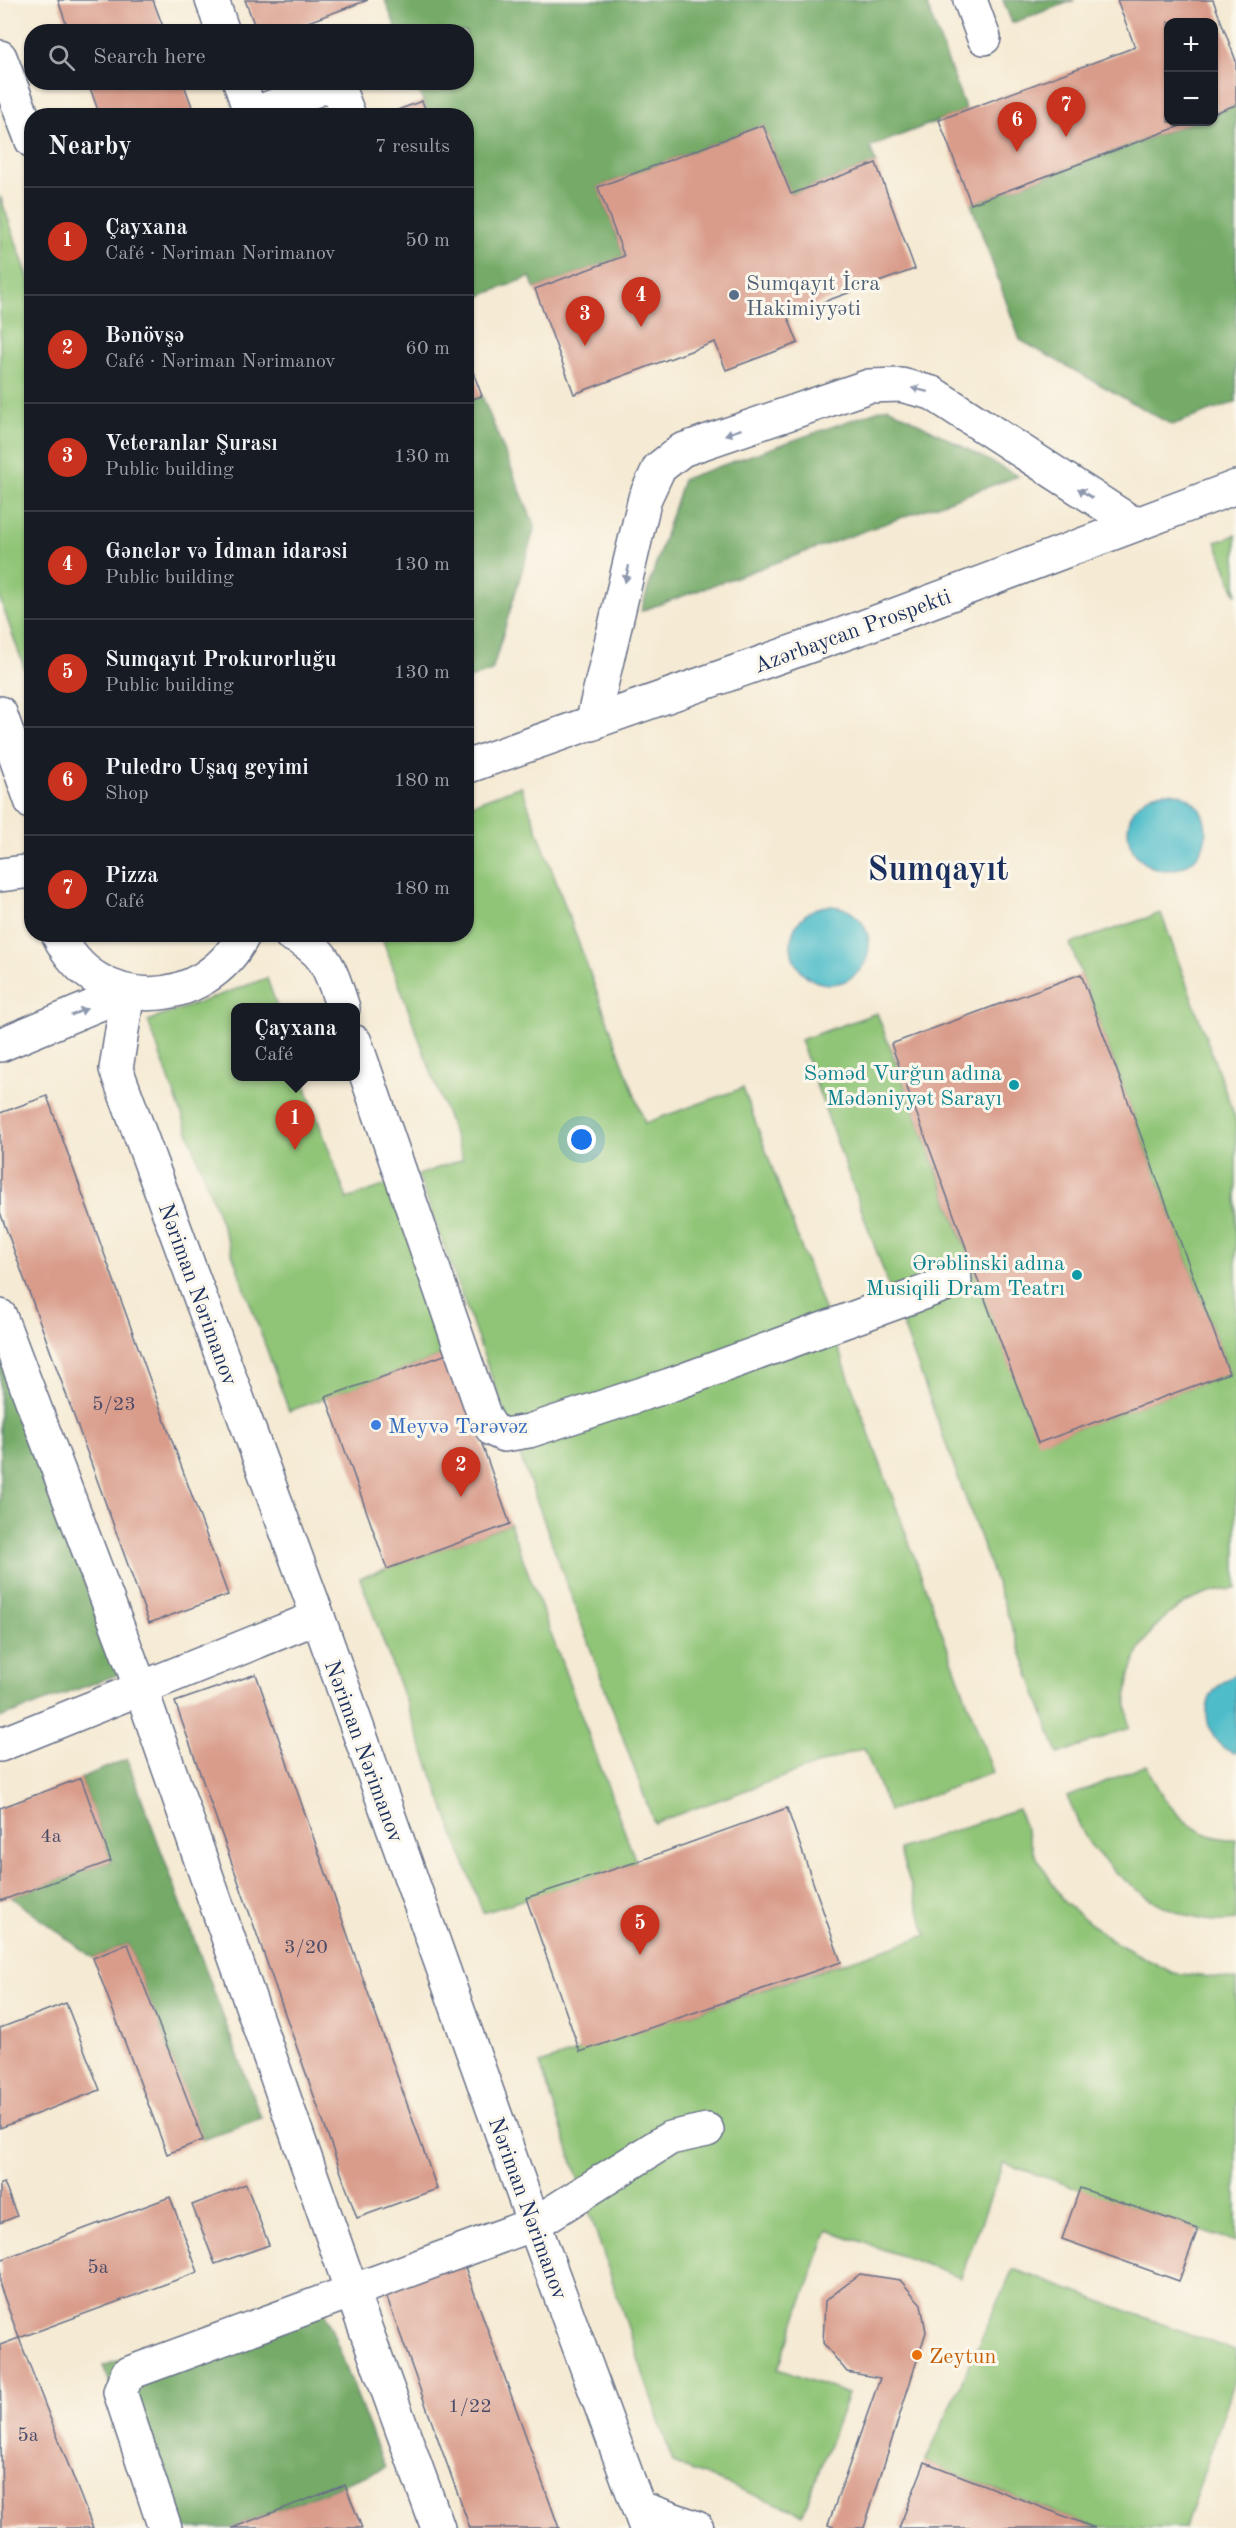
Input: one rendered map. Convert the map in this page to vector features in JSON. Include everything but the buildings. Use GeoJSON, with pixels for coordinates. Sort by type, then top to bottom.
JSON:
{"type":"FeatureCollection","features":[{"type":"Feature","properties":{"kind":"street"},"geometry":{"type":"LineString","coordinates":[[212,0],[220,24]]}},
{"type":"Feature","properties":{"kind":"street"},"geometry":{"type":"LineString","coordinates":[[970,0],[984,38]]}},
{"type":"Feature","properties":{"kind":"street"},"geometry":{"type":"LineString","coordinates":[[0,57],[24,120]]}},
{"type":"Feature","properties":{"kind":"street"},"geometry":{"type":"LineString","coordinates":[[242,90],[248,108]]}},
{"type":"Feature","properties":{"kind":"street"},"geometry":{"type":"LineString","coordinates":[[268,108],[315,90]]}},
{"type":"Feature","properties":{"kind":"street"},"geometry":{"type":"LineString","coordinates":[[339,90],[346,108]]}},
{"type":"Feature","properties":{"kind":"street"},"geometry":{"type":"LineString","coordinates":[[592,724],[645,498],[658,468],[682,450],[869,386],[901,385],[932,393],[1134,524]]}},
{"type":"Feature","properties":{"kind":"street","name":"Azərbaycan Prospekti"},"geometry":{"type":"LineString","coordinates":[[474,764],[863,627],[1236,487]]}},
{"type":"Feature","properties":{"kind":"street"},"geometry":{"type":"LineString","coordinates":[[0,713],[24,780]]}},
{"type":"Feature","properties":{"kind":"street"},"geometry":{"type":"LineString","coordinates":[[0,875],[24,872]]}},
{"type":"Feature","properties":{"kind":"street"},"geometry":{"type":"LineString","coordinates":[[63,942],[80,967],[102,982],[128,992],[158,994],[188,988],[215,973],[236,951],[240,942]]}},
{"type":"Feature","properties":{"kind":"street"},"geometry":{"type":"LineString","coordinates":[[307,942],[321,955],[330,969],[341,1003]]}},
{"type":"Feature","properties":{"kind":"street"},"geometry":{"type":"LineString","coordinates":[[0,1045],[128,992]]}},
{"type":"Feature","properties":{"kind":"street","name":"Nəriman Nərimanov"},"geometry":{"type":"LineString","coordinates":[[128,992],[116,1070],[318,1617],[534,2224],[642,2517]]}},
{"type":"Feature","properties":{"kind":"street"},"geometry":{"type":"LineString","coordinates":[[360,1056],[485,1418],[493,1430],[504,1435],[529,1431],[670,1385],[955,1281]]}},
{"type":"Feature","properties":{"kind":"street"},"geometry":{"type":"LineString","coordinates":[[0,1316],[140,1686],[351,2289],[438,2528]]}},
{"type":"Feature","properties":{"kind":"street"},"geometry":{"type":"LineString","coordinates":[[0,1744],[140,1686],[318,1617]]}},
{"type":"Feature","properties":{"kind":"street"},"geometry":{"type":"LineString","coordinates":[[165,2528],[120,2392],[127,2374],[351,2289],[534,2224],[670,2138],[707,2130]]}},
{"type":"Feature","properties":{"kind":"street"},"geometry":{"type":"LineString","coordinates":[[642,2517],[697,2528]]}},
{"type":"Feature","properties":{"kind":"green space"},"geometry":{"type":"Polygon","coordinates":[[[385,0],[925,0],[966,110],[870,147],[876,163],[791,194],[763,125],[598,187],[624,256],[535,289],[530,277],[474,298],[474,108],[425,108],[419,90],[474,90],[474,24],[394,24],[385,0]]]}},
{"type":"Feature","properties":{"kind":"green space"},"geometry":{"type":"Polygon","coordinates":[[[1003,0],[1075,0],[1012,23],[1003,0]]]}},
{"type":"Feature","properties":{"kind":"green space"},"geometry":{"type":"Polygon","coordinates":[[[1236,105],[1236,402],[1172,425],[1020,340],[971,204],[1181,126],[1218,126],[1218,112],[1236,105]]]}},
{"type":"Feature","properties":{"kind":"green space"},"geometry":{"type":"Polygon","coordinates":[[[0,196],[24,265],[24,667],[0,599],[0,196]]]}},
{"type":"Feature","properties":{"kind":"green space"},"geometry":{"type":"Polygon","coordinates":[[[482,396],[535,527],[492,671],[474,677],[474,398],[482,396]]]}},
{"type":"Feature","properties":{"kind":"green space"},"geometry":{"type":"Polygon","coordinates":[[[888,407],[1018,476],[641,611],[683,479],[888,407]]]}},
{"type":"Feature","properties":{"kind":"green space"},"geometry":{"type":"Polygon","coordinates":[[[1236,535],[1236,595],[1216,542],[1236,535]]]}},
{"type":"Feature","properties":{"kind":"green space"},"geometry":{"type":"Polygon","coordinates":[[[521,786],[645,1123],[743,1088],[993,1772],[889,1811],[864,1748],[654,1823],[418,1175],[463,1159],[384,942],[474,942],[474,803],[521,786]]]}},
{"type":"Feature","properties":{"kind":"green space"},"geometry":{"type":"Polygon","coordinates":[[[1161,913],[1236,1120],[1236,1589],[1195,1598],[1177,1608],[1161,1621],[1148,1637],[1137,1655],[1130,1675],[1127,1700],[1129,1728],[1058,1754],[800,1040],[877,1013],[1039,1442],[1229,1373],[1070,944],[1161,913]]]}},
{"type":"Feature","properties":{"kind":"green space"},"geometry":{"type":"Polygon","coordinates":[[[267,978],[276,1003],[231,1003],[231,1081],[303,1081],[347,1199],[389,1184],[450,1353],[289,1411],[148,1021],[267,978]]]}},
{"type":"Feature","properties":{"kind":"green space"},"geometry":{"type":"Polygon","coordinates":[[[0,1356],[119,1674],[0,1718],[0,1356]]]}},
{"type":"Feature","properties":{"kind":"green space"},"geometry":{"type":"Polygon","coordinates":[[[510,1524],[636,1862],[483,1913],[360,1578],[510,1524]]]}},
{"type":"Feature","properties":{"kind":"green space"},"geometry":{"type":"Polygon","coordinates":[[[127,1759],[261,2118],[203,2140],[128,1944],[93,1958],[11,1897],[111,1861],[81,1778],[127,1759]]]}},
{"type":"Feature","properties":{"kind":"green space"},"geometry":{"type":"Polygon","coordinates":[[[1147,1765],[1161,1792],[1180,1817],[1206,1833],[1220,1838],[1236,1839],[1236,1920],[1215,1921],[1194,1917],[1154,1901],[1118,1874],[1086,1838],[1067,1797],[1147,1765]]]}},
{"type":"Feature","properties":{"kind":"green space"},"geometry":{"type":"Polygon","coordinates":[[[1018,1809],[1034,1853],[1064,1902],[1111,1940],[1173,1973],[1236,1980],[1236,2242],[1003,2163],[961,2277],[828,2230],[778,2369],[848,2394],[803,2514],[673,2463],[540,2064],[927,1935],[899,1849],[1018,1809]]]}},
{"type":"Feature","properties":{"kind":"green space"},"geometry":{"type":"Polygon","coordinates":[[[1013,2269],[1236,2351],[1236,2377],[1185,2528],[1095,2528],[925,2462],[1013,2269]]]}},
{"type":"Feature","properties":{"kind":"green space"},"geometry":{"type":"Polygon","coordinates":[[[316,2289],[385,2468],[232,2528],[170,2528],[103,2366],[316,2289]]]}},
{"type":"Feature","properties":{"kind":"water"},"geometry":{"type":"Polygon","coordinates":[[[1167,792],[1182,795],[1199,809],[1206,831],[1203,846],[1189,863],[1167,870],[1152,867],[1135,853],[1128,831],[1131,816],[1145,799],[1167,792]]]}},
{"type":"Feature","properties":{"kind":"water"},"geometry":{"type":"Polygon","coordinates":[[[830,906],[845,909],[862,923],[869,945],[866,960],[852,977],[830,984],[815,981],[798,967],[791,945],[794,930],[808,913],[830,906]]]}},
{"type":"Feature","properties":{"kind":"water"},"geometry":{"type":"Polygon","coordinates":[[[1236,1674],[1236,1753],[1228,1750],[1216,1740],[1209,1725],[1207,1708],[1214,1691],[1236,1674]]]}},
{"type":"Feature","properties":{"kind":"place","name":"Pizza"},"geometry":{"type":"Point","coordinates":[1066,137]}},
{"type":"Feature","properties":{"kind":"place","name":"Puledro Uşaq geyimi"},"geometry":{"type":"Point","coordinates":[1017,152]}},
{"type":"Feature","properties":{"kind":"place","name":"Sumqayıt İcra Hakimiyyəti"},"geometry":{"type":"Point","coordinates":[734,295]}},
{"type":"Feature","properties":{"kind":"place","name":"Gənclər və İdman idarəsi"},"geometry":{"type":"Point","coordinates":[641,327]}},
{"type":"Feature","properties":{"kind":"place","name":"Veteranlar Şurası"},"geometry":{"type":"Point","coordinates":[585,346]}},
{"type":"Feature","properties":{"kind":"place","name":"Səməd Vurğun adına Mədəniyyət Sarayı"},"geometry":{"type":"Point","coordinates":[1014,1085]}},
{"type":"Feature","properties":{"kind":"place","name":"Çayxana"},"geometry":{"type":"Point","coordinates":[295,1150]}},
{"type":"Feature","properties":{"kind":"place","name":"Ərəblinski adına Musiqili Dram Teatrı"},"geometry":{"type":"Point","coordinates":[1077,1275]}},
{"type":"Feature","properties":{"kind":"place","name":"Meyvə Tərəvəz"},"geometry":{"type":"Point","coordinates":[376,1425]}},
{"type":"Feature","properties":{"kind":"place","name":"Bənövşə"},"geometry":{"type":"Point","coordinates":[461,1497]}},
{"type":"Feature","properties":{"kind":"place","name":"Sumqayıt Prokurorluğu"},"geometry":{"type":"Point","coordinates":[640,1955]}},
{"type":"Feature","properties":{"kind":"place","name":"Zeytun"},"geometry":{"type":"Point","coordinates":[917,2355]}},
{"type":"Feature","properties":{"kind":"district","name":"Sumqayıt"},"geometry":{"type":"Point","coordinates":[938,868]}}]}
